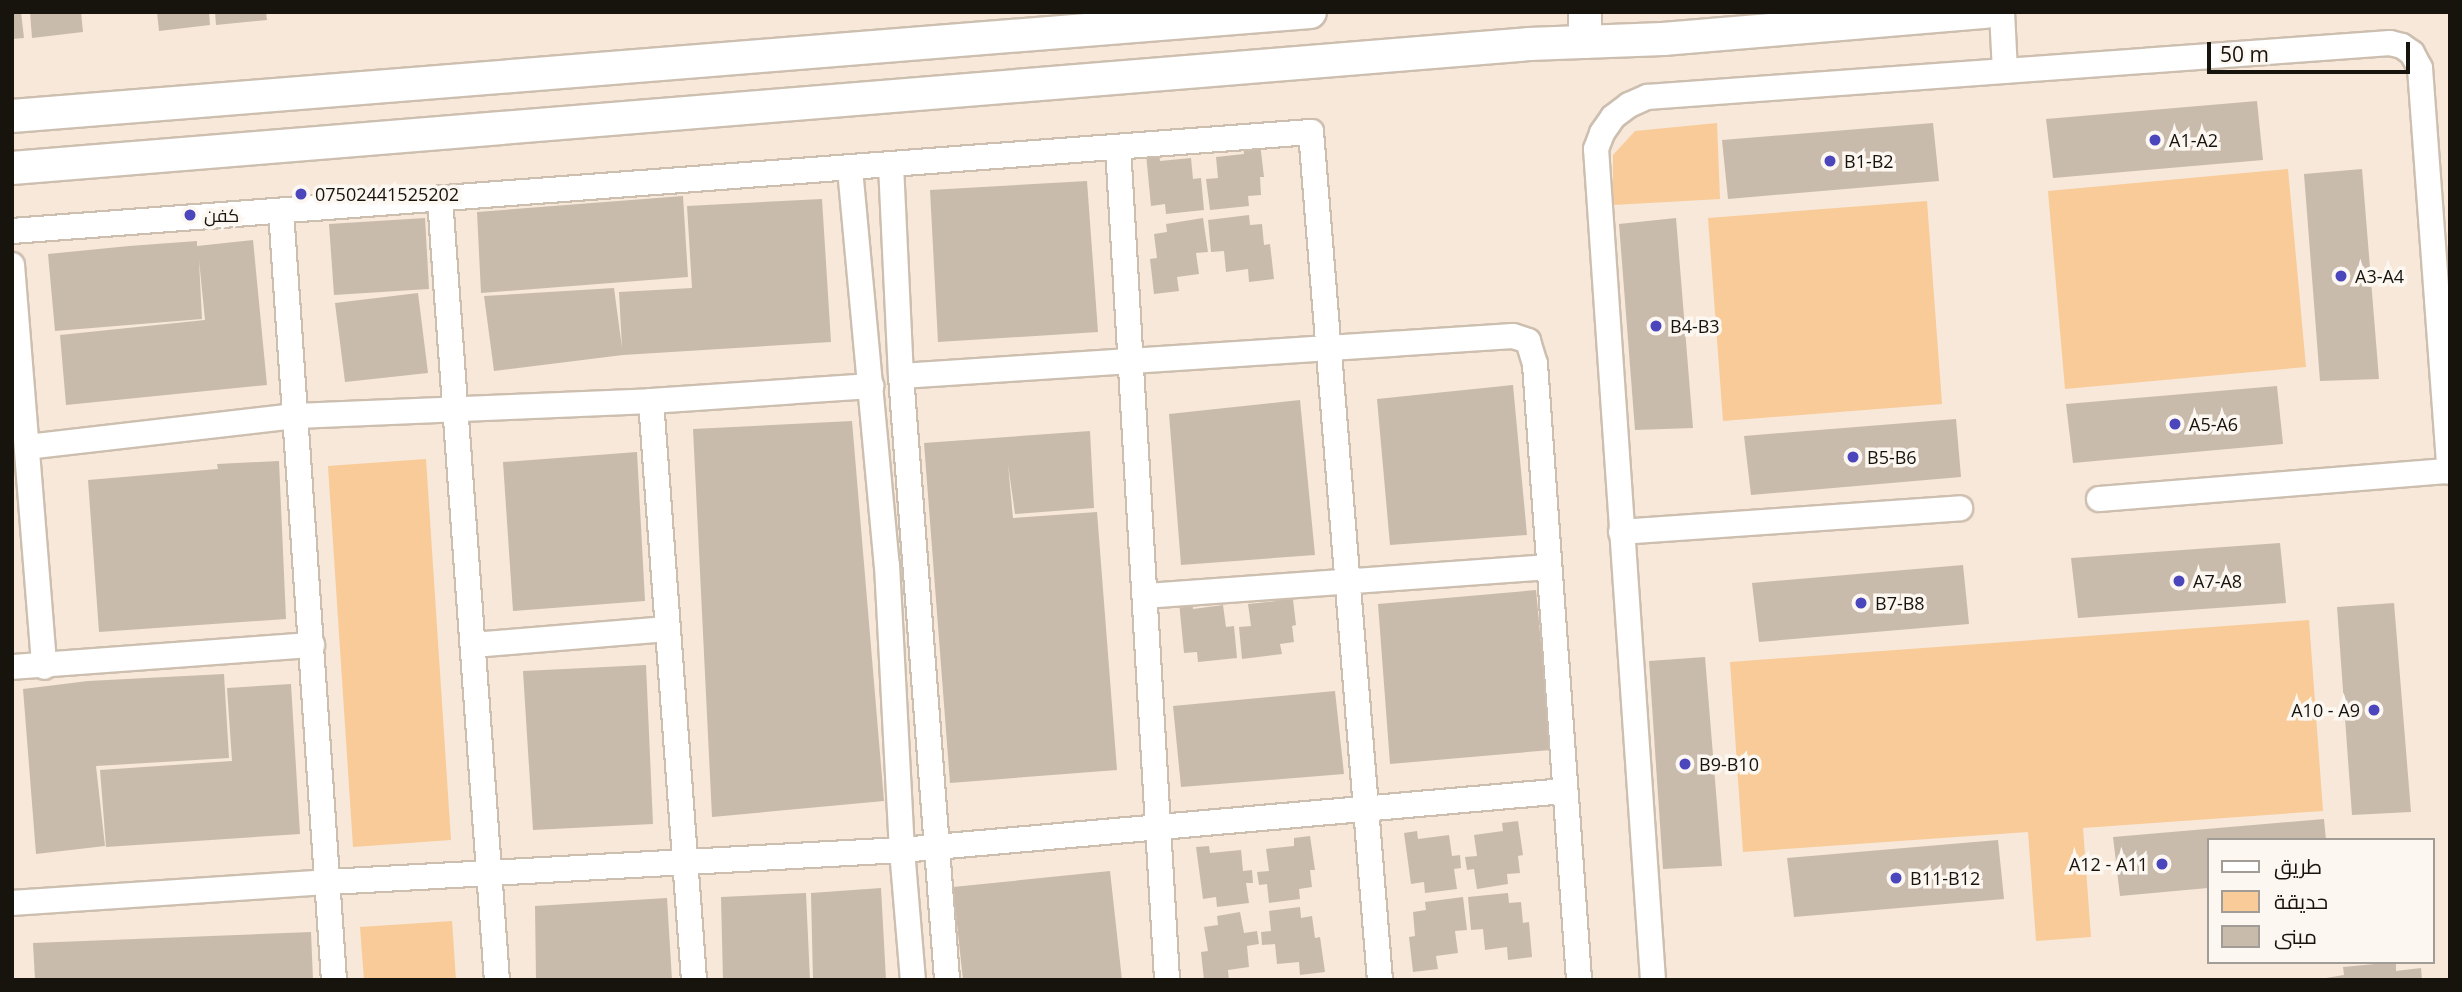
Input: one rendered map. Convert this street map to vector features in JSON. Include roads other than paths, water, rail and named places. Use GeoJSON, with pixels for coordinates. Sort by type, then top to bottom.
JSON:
{"type":"FeatureCollection","features":[{"type":"Feature","properties":{"kind":"street"},"geometry":{"type":"LineString","coordinates":[[12,116],[1158,18],[1310,12]]}},
{"type":"Feature","properties":{"kind":"street"},"geometry":{"type":"LineString","coordinates":[[12,168],[1585,27],[1663,39],[1986,12]]}},
{"type":"Feature","properties":{"kind":"street"},"geometry":{"type":"LineString","coordinates":[[2001,12],[2005,71]]}},
{"type":"Feature","properties":{"kind":"street"},"geometry":{"type":"LineString","coordinates":[[1653,980],[1597,149],[1602,133],[1613,117],[1647,97],[2390,43],[2412,53],[2420,68],[2450,471],[2099,499]]}},
{"type":"Feature","properties":{"kind":"street"},"geometry":{"type":"LineString","coordinates":[[194,102],[200,153]]}},
{"type":"Feature","properties":{"kind":"street"},"geometry":{"type":"LineString","coordinates":[[12,231],[1311,132],[1380,980]]}},
{"type":"Feature","properties":{"kind":"street"},"geometry":{"type":"LineString","coordinates":[[1118,147],[1167,980]]}},
{"type":"Feature","properties":{"kind":"street"},"geometry":{"type":"LineString","coordinates":[[891,165],[901,376],[947,980]]}},
{"type":"Feature","properties":{"kind":"street"},"geometry":{"type":"LineString","coordinates":[[850,169],[887,565],[902,850],[913,980]]}},
{"type":"Feature","properties":{"kind":"street"},"geometry":{"type":"LineString","coordinates":[[440,199],[497,980]]}},
{"type":"Feature","properties":{"kind":"street"},"geometry":{"type":"LineString","coordinates":[[281,211],[334,980]]}},
{"type":"Feature","properties":{"kind":"street"},"geometry":{"type":"LineString","coordinates":[[12,265],[44,667]]}},
{"type":"Feature","properties":{"kind":"street"},"geometry":{"type":"LineString","coordinates":[[901,376],[1513,336],[1528,341],[1535,363],[1579,980]]}},
{"type":"Feature","properties":{"kind":"street"},"geometry":{"type":"LineString","coordinates":[[27,447],[296,416],[650,401],[871,386]]}},
{"type":"Feature","properties":{"kind":"street"},"geometry":{"type":"LineString","coordinates":[[650,401],[694,980]]}},
{"type":"Feature","properties":{"kind":"street"},"geometry":{"type":"LineString","coordinates":[[1621,532],[1960,508]]}},
{"type":"Feature","properties":{"kind":"street"},"geometry":{"type":"LineString","coordinates":[[1145,596],[1548,568]]}},
{"type":"Feature","properties":{"kind":"street"},"geometry":{"type":"LineString","coordinates":[[473,645],[667,629]]}},
{"type":"Feature","properties":{"kind":"street"},"geometry":{"type":"LineString","coordinates":[[12,667],[44,667],[312,645]]}},
{"type":"Feature","properties":{"kind":"street"},"geometry":{"type":"LineString","coordinates":[[12,903],[329,881],[902,850],[1565,791]]}},
{"type":"Feature","properties":{"kind":"place","name":"A1-A2"},"geometry":{"type":"Point","coordinates":[2155,140]}},
{"type":"Feature","properties":{"kind":"place","name":"B1-B2"},"geometry":{"type":"Point","coordinates":[1830,161]}},
{"type":"Feature","properties":{"kind":"place","name":"07502441525202"},"geometry":{"type":"Point","coordinates":[301,194]}},
{"type":"Feature","properties":{"kind":"place","name":"كفن"},"geometry":{"type":"Point","coordinates":[190,215]}},
{"type":"Feature","properties":{"kind":"place","name":"A3-A4"},"geometry":{"type":"Point","coordinates":[2341,276]}},
{"type":"Feature","properties":{"kind":"place","name":"B4-B3"},"geometry":{"type":"Point","coordinates":[1656,326]}},
{"type":"Feature","properties":{"kind":"place","name":"A5-A6"},"geometry":{"type":"Point","coordinates":[2175,424]}},
{"type":"Feature","properties":{"kind":"place","name":"B5-B6"},"geometry":{"type":"Point","coordinates":[1853,457]}},
{"type":"Feature","properties":{"kind":"place","name":"A7-A8"},"geometry":{"type":"Point","coordinates":[2179,581]}},
{"type":"Feature","properties":{"kind":"place","name":"B7-B8"},"geometry":{"type":"Point","coordinates":[1861,603]}},
{"type":"Feature","properties":{"kind":"place","name":"A10 - A9"},"geometry":{"type":"Point","coordinates":[2374,710]}},
{"type":"Feature","properties":{"kind":"place","name":"B9-B10"},"geometry":{"type":"Point","coordinates":[1685,764]}},
{"type":"Feature","properties":{"kind":"place","name":"A12 - A11"},"geometry":{"type":"Point","coordinates":[2162,864]}},
{"type":"Feature","properties":{"kind":"place","name":"B11-B12"},"geometry":{"type":"Point","coordinates":[1896,878]}}]}
